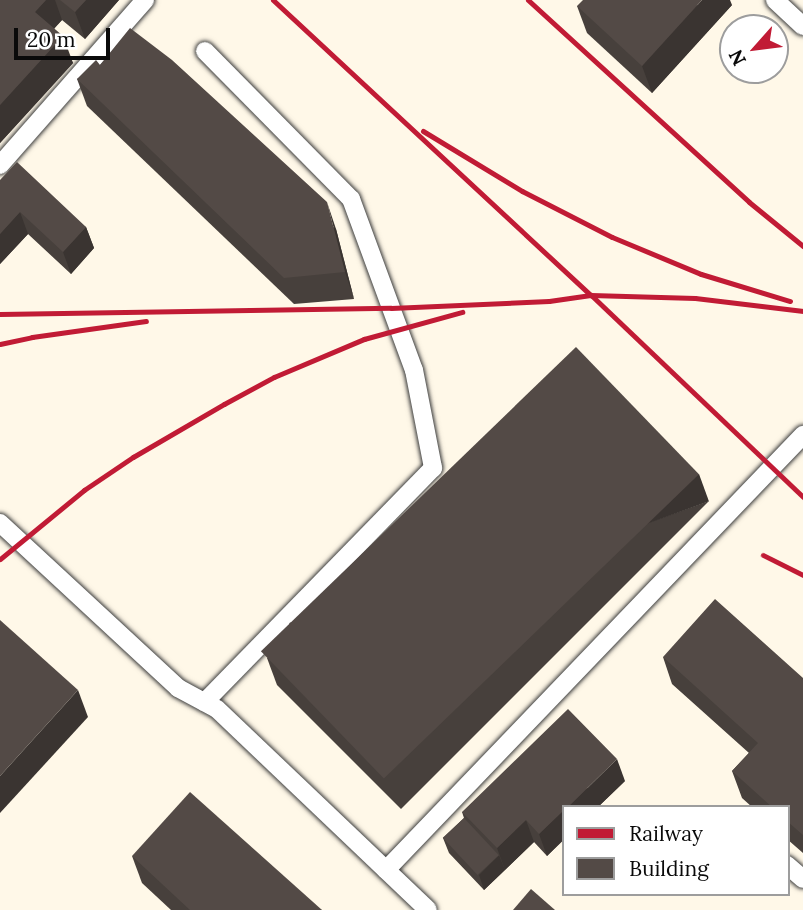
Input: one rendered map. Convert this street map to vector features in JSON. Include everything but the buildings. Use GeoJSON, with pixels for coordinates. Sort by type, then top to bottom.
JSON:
{"type":"FeatureCollection","features":[{"type":"Feature","properties":{"kind":"lane"},"geometry":{"type":"LineString","coordinates":[[0,165],[145,0]]}},
{"type":"Feature","properties":{"kind":"lane"},"geometry":{"type":"LineString","coordinates":[[775,0],[803,26]]}},
{"type":"Feature","properties":{"kind":"lane"},"geometry":{"type":"LineString","coordinates":[[205,51],[351,199],[414,370],[433,468],[205,702]]}},
{"type":"Feature","properties":{"kind":"lane"},"geometry":{"type":"LineString","coordinates":[[386,870],[803,435]]}},
{"type":"Feature","properties":{"kind":"lane"},"geometry":{"type":"LineString","coordinates":[[0,523],[178,688],[217,709],[428,910]]}},
{"type":"Feature","properties":{"kind":"lane"},"geometry":{"type":"LineString","coordinates":[[789,867],[803,879]]}},
{"type":"Feature","properties":{"kind":"railway"},"geometry":{"type":"LineString","coordinates":[[273,0],[591,295],[803,497]]}},
{"type":"Feature","properties":{"kind":"railway"},"geometry":{"type":"LineString","coordinates":[[528,0],[749,202],[803,246]]}},
{"type":"Feature","properties":{"kind":"railway"},"geometry":{"type":"LineString","coordinates":[[423,131],[522,191],[612,237],[701,274],[790,301]]}},
{"type":"Feature","properties":{"kind":"railway"},"geometry":{"type":"LineString","coordinates":[[0,314],[391,308],[549,301],[591,295],[695,298],[803,311]]}},
{"type":"Feature","properties":{"kind":"railway"},"geometry":{"type":"LineString","coordinates":[[0,559],[84,490],[133,457],[274,377],[364,339],[462,312]]}},
{"type":"Feature","properties":{"kind":"railway"},"geometry":{"type":"LineString","coordinates":[[0,344],[146,321]]}},
{"type":"Feature","properties":{"kind":"railway"},"geometry":{"type":"LineString","coordinates":[[763,555],[803,575]]}}]}
